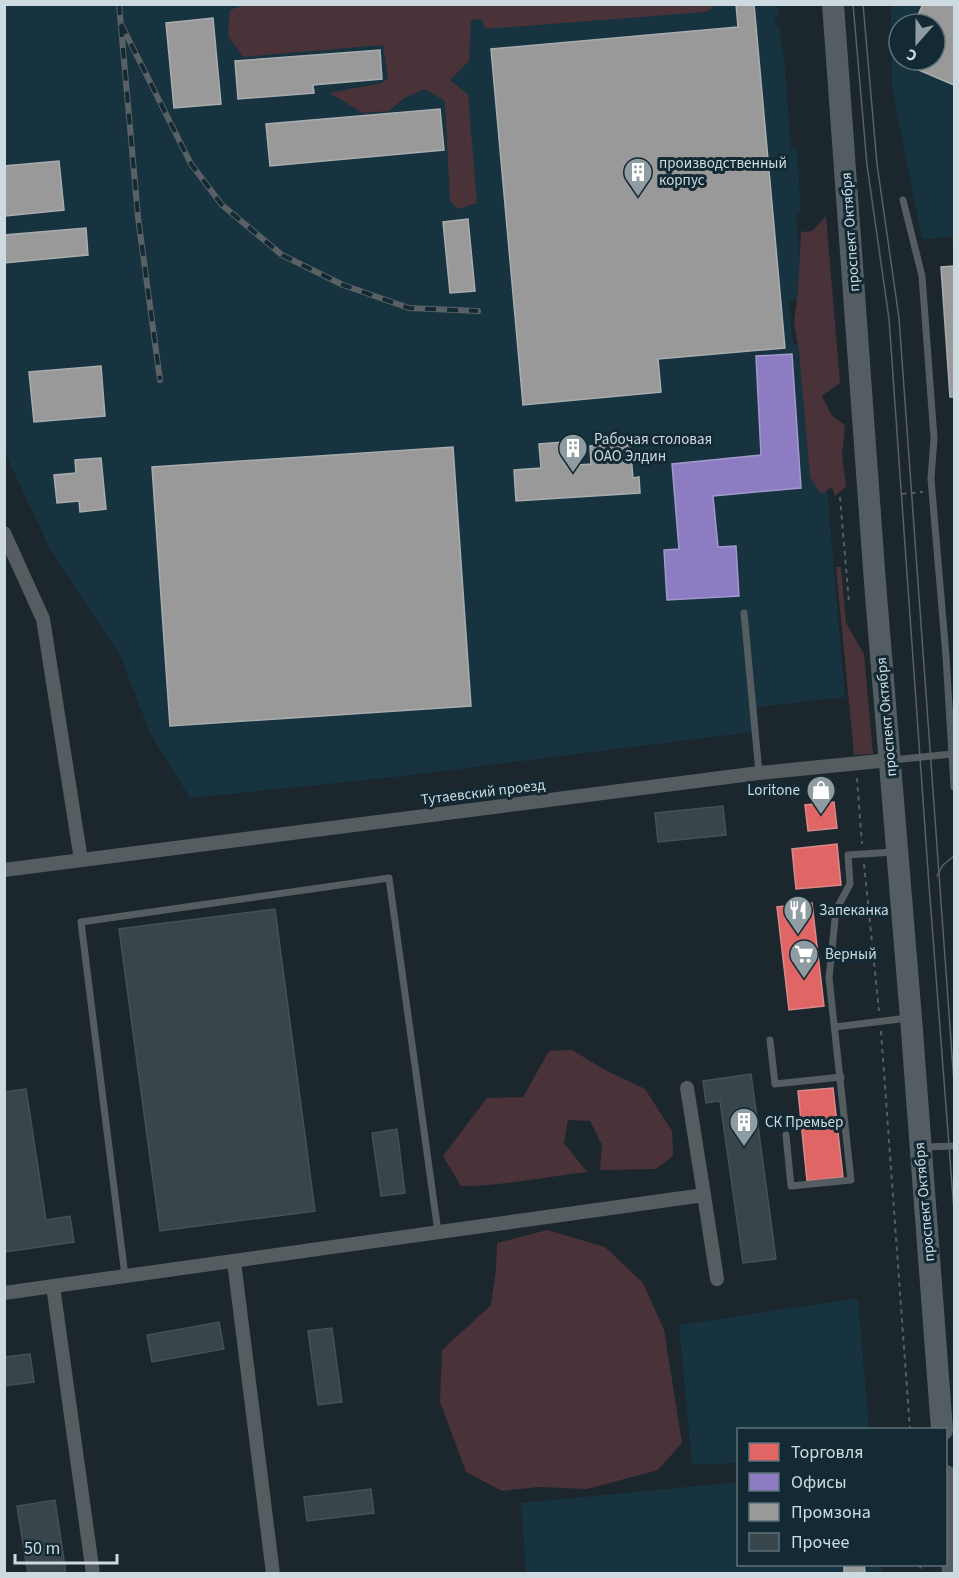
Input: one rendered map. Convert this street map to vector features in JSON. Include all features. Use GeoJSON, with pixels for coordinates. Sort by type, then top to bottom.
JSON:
{"type":"FeatureCollection","features":[{"type":"Feature","properties":{"kind":"main road","name":"проспект Октября"},"geometry":{"type":"LineString","coordinates":[[833,4],[875,583],[942,1428]]}},
{"type":"Feature","properties":{"kind":"main road"},"geometry":{"type":"LineString","coordinates":[[947,1500],[953,1574]]}},
{"type":"Feature","properties":{"kind":"street"},"geometry":{"type":"LineString","coordinates":[[4,533],[43,619],[81,861]]}},
{"type":"Feature","properties":{"kind":"street","name":"Тутаевский проезд"},"geometry":{"type":"LineString","coordinates":[[4,870],[759,774],[890,760]]}},
{"type":"Feature","properties":{"kind":"street"},"geometry":{"type":"LineString","coordinates":[[687,1088],[717,1279]]}},
{"type":"Feature","properties":{"kind":"street"},"geometry":{"type":"LineString","coordinates":[[4,1293],[704,1195]]}},
{"type":"Feature","properties":{"kind":"street"},"geometry":{"type":"LineString","coordinates":[[234,1262],[273,1574]]}},
{"type":"Feature","properties":{"kind":"street"},"geometry":{"type":"LineString","coordinates":[[53,1286],[93,1574]]}},
{"type":"Feature","properties":{"kind":"lane"},"geometry":{"type":"LineString","coordinates":[[903,200],[922,276],[934,438],[931,480],[954,787]]}},
{"type":"Feature","properties":{"kind":"lane"},"geometry":{"type":"LineString","coordinates":[[744,613],[759,774]]}},
{"type":"Feature","properties":{"kind":"lane"},"geometry":{"type":"LineString","coordinates":[[890,760],[952,754]]}},
{"type":"Feature","properties":{"kind":"lane"},"geometry":{"type":"LineString","coordinates":[[786,1135],[791,1186],[851,1180],[829,978],[836,910],[850,884],[848,855],[897,852]]}},
{"type":"Feature","properties":{"kind":"lane"},"geometry":{"type":"LineString","coordinates":[[125,1276],[81,922],[389,878],[438,1232]]}},
{"type":"Feature","properties":{"kind":"lane"},"geometry":{"type":"LineString","coordinates":[[835,1028],[911,1018]]}},
{"type":"Feature","properties":{"kind":"lane"},"geometry":{"type":"LineString","coordinates":[[770,1040],[775,1084],[841,1077]]}},
{"type":"Feature","properties":{"kind":"lane"},"geometry":{"type":"LineString","coordinates":[[919,1147],[954,1146]]}},
{"type":"Feature","properties":{"kind":"path"},"geometry":{"type":"LineString","coordinates":[[840,496],[849,603]]}},
{"type":"Feature","properties":{"kind":"path"},"geometry":{"type":"LineString","coordinates":[[856,763],[880,1022],[910,1428]]}},
{"type":"Feature","properties":{"kind":"shaded area"},"geometry":{"type":"Polygon","coordinates":[[[4,5],[777,5],[779,17],[775,18],[776,26],[780,27],[781,46],[783,46],[791,148],[797,148],[801,212],[796,212],[803,300],[789,301],[793,344],[805,344],[826,477],[845,697],[757,707],[759,731],[404,776],[190,798],[150,733],[120,655],[51,551],[5,453],[4,5]]]}},
{"type":"Feature","properties":{"kind":"shaded area"},"geometry":{"type":"Polygon","coordinates":[[[244,5],[713,5],[705,12],[485,29],[482,19],[471,20],[469,61],[450,80],[468,95],[477,203],[458,209],[450,201],[445,101],[425,89],[404,98],[389,111],[363,113],[330,93],[382,83],[388,77],[383,45],[243,57],[228,36],[230,10],[244,5]]]}},
{"type":"Feature","properties":{"kind":"shaded area"},"geometry":{"type":"Polygon","coordinates":[[[891,5],[954,5],[954,266],[952,237],[922,239],[892,88],[892,72],[947,72],[947,12],[891,12],[891,5]]]}},
{"type":"Feature","properties":{"kind":"shaded area"},"geometry":{"type":"Polygon","coordinates":[[[826,216],[840,383],[822,396],[832,416],[845,425],[842,455],[846,487],[835,496],[832,487],[821,494],[810,477],[799,351],[794,322],[801,232],[812,231],[826,216]]]}},
{"type":"Feature","properties":{"kind":"shaded area"},"geometry":{"type":"Polygon","coordinates":[[[954,266],[954,397],[950,397],[941,267],[954,266]]]}},
{"type":"Feature","properties":{"kind":"shaded area"},"geometry":{"type":"Polygon","coordinates":[[[836,567],[841,567],[846,623],[864,654],[873,754],[854,755],[836,567]]]}},
{"type":"Feature","properties":{"kind":"shaded area"},"geometry":{"type":"Polygon","coordinates":[[[572,1050],[607,1071],[645,1089],[672,1131],[673,1156],[656,1169],[600,1170],[602,1145],[590,1121],[568,1120],[564,1143],[587,1172],[508,1183],[461,1186],[443,1156],[487,1098],[523,1097],[549,1051],[572,1050]]]}},
{"type":"Feature","properties":{"kind":"shaded area"},"geometry":{"type":"Polygon","coordinates":[[[547,1230],[605,1247],[643,1283],[664,1330],[682,1443],[658,1470],[587,1489],[539,1487],[502,1491],[466,1472],[440,1402],[442,1350],[491,1305],[497,1243],[547,1230]]]}},
{"type":"Feature","properties":{"kind":"shaded area"},"geometry":{"type":"Polygon","coordinates":[[[858,1298],[869,1428],[737,1428],[737,1463],[692,1465],[679,1325],[858,1298]]]}},
{"type":"Feature","properties":{"kind":"shaded area"},"geometry":{"type":"Polygon","coordinates":[[[737,1482],[737,1566],[881,1566],[882,1573],[526,1573],[521,1503],[737,1482]]]}},
{"type":"Feature","properties":{"kind":"building: Торговля","name":"Loritone"},"geometry":{"type":"Polygon","coordinates":[[[834,802],[837,828],[808,831],[805,805],[834,802]]]}},
{"type":"Feature","properties":{"kind":"building: Торговля"},"geometry":{"type":"Polygon","coordinates":[[[837,844],[841,885],[796,889],[792,849],[837,844]]]}},
{"type":"Feature","properties":{"kind":"building: Торговля"},"geometry":{"type":"Polygon","coordinates":[[[812,903],[824,1006],[789,1010],[777,907],[812,903]]]}},
{"type":"Feature","properties":{"kind":"building: Торговля"},"geometry":{"type":"Polygon","coordinates":[[[833,1088],[843,1177],[807,1181],[798,1091],[833,1088]]]}},
{"type":"Feature","properties":{"kind":"building: Офисы"},"geometry":{"type":"Polygon","coordinates":[[[792,354],[801,488],[713,496],[718,547],[736,546],[739,596],[667,600],[664,550],[679,549],[672,464],[761,455],[756,356],[792,354]]]}},
{"type":"Feature","properties":{"kind":"building: Промзона","name":"производственный корпус"},"geometry":{"type":"Polygon","coordinates":[[[736,4],[754,4],[785,348],[658,359],[661,392],[523,405],[491,49],[738,27],[736,4]]]}},
{"type":"Feature","properties":{"kind":"building: Промзона"},"geometry":{"type":"Polygon","coordinates":[[[923,4],[954,4],[954,85],[924,72],[947,72],[947,12],[919,12],[923,4]]]}},
{"type":"Feature","properties":{"kind":"building: Промзона"},"geometry":{"type":"Polygon","coordinates":[[[213,18],[221,104],[174,108],[166,23],[213,18]]]}},
{"type":"Feature","properties":{"kind":"building: Промзона"},"geometry":{"type":"Polygon","coordinates":[[[380,50],[382,79],[313,85],[314,93],[238,99],[235,61],[380,50]]]}},
{"type":"Feature","properties":{"kind":"building: Промзона"},"geometry":{"type":"Polygon","coordinates":[[[440,109],[444,150],[270,166],[266,124],[440,109]]]}},
{"type":"Feature","properties":{"kind":"building: Промзона"},"geometry":{"type":"Polygon","coordinates":[[[59,161],[64,210],[6,216],[4,166],[59,161]]]}},
{"type":"Feature","properties":{"kind":"building: Промзона"},"geometry":{"type":"Polygon","coordinates":[[[468,219],[475,291],[450,293],[443,222],[468,219]]]}},
{"type":"Feature","properties":{"kind":"building: Промзона"},"geometry":{"type":"Polygon","coordinates":[[[86,228],[88,255],[4,263],[4,235],[86,228]]]}},
{"type":"Feature","properties":{"kind":"building: Промзона"},"geometry":{"type":"Polygon","coordinates":[[[954,266],[954,397],[950,397],[941,267],[954,266]]]}},
{"type":"Feature","properties":{"kind":"building: Промзона"},"geometry":{"type":"Polygon","coordinates":[[[101,366],[105,416],[34,422],[29,372],[101,366]]]}},
{"type":"Feature","properties":{"kind":"building: Промзона","name":"Рабочая столовая ОАО Элдин"},"geometry":{"type":"Polygon","coordinates":[[[563,442],[565,466],[591,464],[590,446],[630,443],[633,478],[639,477],[640,493],[516,501],[514,470],[541,468],[539,444],[563,442]]]}},
{"type":"Feature","properties":{"kind":"building: Промзона"},"geometry":{"type":"Polygon","coordinates":[[[453,447],[471,706],[170,726],[152,467],[453,447]]]}},
{"type":"Feature","properties":{"kind":"building: Промзона"},"geometry":{"type":"Polygon","coordinates":[[[101,458],[106,509],[80,512],[79,501],[57,503],[54,475],[76,473],[75,460],[101,458]]]}},
{"type":"Feature","properties":{"kind":"building: Промзона"},"geometry":{"type":"Polygon","coordinates":[[[844,1566],[864,1566],[865,1572],[844,1574],[844,1566]]]}},
{"type":"Feature","properties":{"kind":"building: Прочее"},"geometry":{"type":"Polygon","coordinates":[[[723,806],[726,835],[658,842],[655,813],[723,806]]]}},
{"type":"Feature","properties":{"kind":"building: Прочее"},"geometry":{"type":"Polygon","coordinates":[[[275,909],[315,1211],[160,1231],[119,929],[275,909]]]}},
{"type":"Feature","properties":{"kind":"building: Прочее","name":"СК Премьер"},"geometry":{"type":"Polygon","coordinates":[[[751,1074],[776,1259],[743,1263],[720,1101],[706,1103],[703,1081],[751,1074]]]}},
{"type":"Feature","properties":{"kind":"building: Прочее"},"geometry":{"type":"Polygon","coordinates":[[[26,1089],[46,1220],[70,1216],[74,1242],[5,1252],[4,1092],[26,1089]]]}},
{"type":"Feature","properties":{"kind":"building: Прочее"},"geometry":{"type":"Polygon","coordinates":[[[397,1129],[405,1193],[381,1196],[372,1133],[397,1129]]]}},
{"type":"Feature","properties":{"kind":"building: Прочее"},"geometry":{"type":"Polygon","coordinates":[[[219,1322],[224,1349],[152,1362],[147,1335],[219,1322]]]}},
{"type":"Feature","properties":{"kind":"building: Прочее"},"geometry":{"type":"Polygon","coordinates":[[[332,1328],[342,1402],[318,1405],[308,1331],[332,1328]]]}},
{"type":"Feature","properties":{"kind":"building: Прочее"},"geometry":{"type":"Polygon","coordinates":[[[30,1354],[34,1382],[4,1386],[4,1357],[30,1354]]]}},
{"type":"Feature","properties":{"kind":"building: Прочее"},"geometry":{"type":"Polygon","coordinates":[[[371,1489],[374,1513],[307,1521],[304,1497],[371,1489]]]}},
{"type":"Feature","properties":{"kind":"building: Прочее"},"geometry":{"type":"Polygon","coordinates":[[[55,1500],[66,1574],[28,1574],[17,1506],[55,1500]]]}},
{"type":"Feature","properties":{"kind":"tram line"},"geometry":{"type":"LineString","coordinates":[[853,4],[867,165],[889,319],[954,1211]]}},
{"type":"Feature","properties":{"kind":"tram line"},"geometry":{"type":"LineString","coordinates":[[863,4],[877,164],[899,318],[954,1083]]}},
{"type":"Feature","properties":{"kind":"tram line"},"geometry":{"type":"LineString","coordinates":[[937,876],[943,865],[954,856]]}},
{"type":"Feature","properties":{"kind":"railway"},"geometry":{"type":"LineString","coordinates":[[119,4],[138,217],[160,380]]}},
{"type":"Feature","properties":{"kind":"railway"},"geometry":{"type":"LineString","coordinates":[[121,24],[191,164],[222,205],[282,255],[343,285],[409,308],[478,311]]}},
{"type":"Feature","properties":{"kind":"place","name":"производственный корпус"},"geometry":{"type":"Point","coordinates":[638,198]}},
{"type":"Feature","properties":{"kind":"place","name":"Рабочая столовая ОАО Элдин"},"geometry":{"type":"Point","coordinates":[573,474]}},
{"type":"Feature","properties":{"kind":"place","name":"Loritone"},"geometry":{"type":"Point","coordinates":[821,816]}},
{"type":"Feature","properties":{"kind":"place","name":"Запеканка"},"geometry":{"type":"Point","coordinates":[798,936]}},
{"type":"Feature","properties":{"kind":"place","name":"Верный"},"geometry":{"type":"Point","coordinates":[804,980]}},
{"type":"Feature","properties":{"kind":"place","name":"СК Премьер"},"geometry":{"type":"Point","coordinates":[744,1148]}}]}
